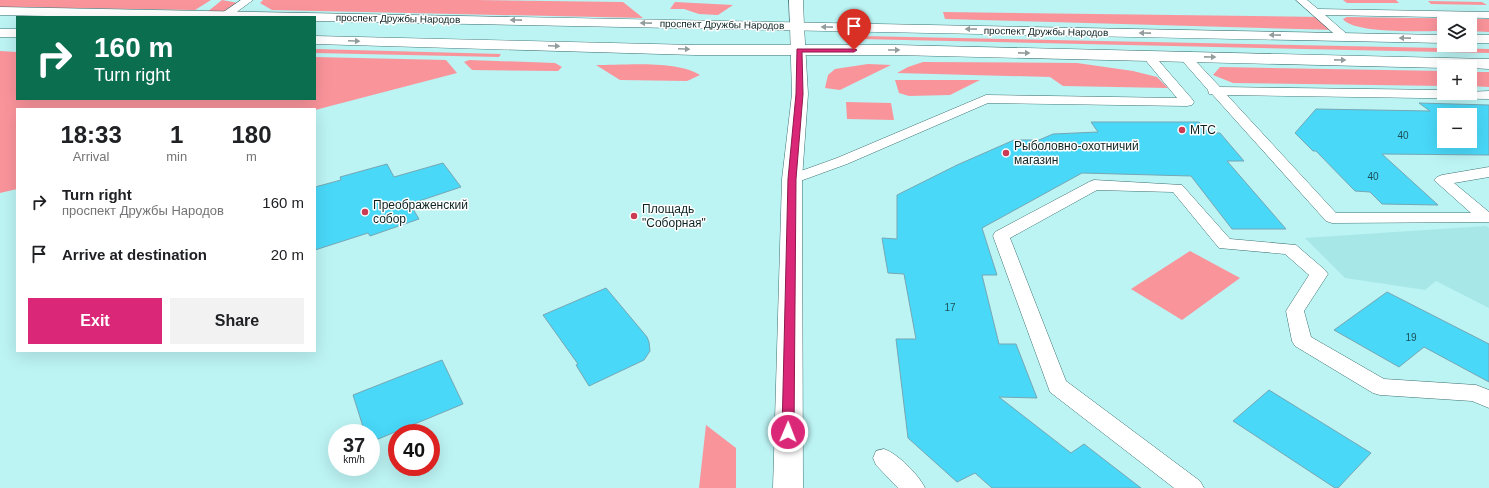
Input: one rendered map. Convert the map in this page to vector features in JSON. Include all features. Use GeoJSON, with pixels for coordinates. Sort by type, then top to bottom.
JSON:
{"type":"FeatureCollection","features":[{"type":"Feature","properties":{"kind":"main road"},"geometry":{"type":"LineString","coordinates":[[790,485],[792,179],[800,94],[796,0]]}},
{"type":"Feature","properties":{"kind":"main road","name":"проспект Дружбы Народов"},"geometry":{"type":"LineString","coordinates":[[0,11],[278,16]]}},
{"type":"Feature","properties":{"kind":"main road","name":"проспект Дружбы Народов"},"geometry":{"type":"LineString","coordinates":[[316,17],[1437,39]]}},
{"type":"Feature","properties":{"kind":"main road"},"geometry":{"type":"LineString","coordinates":[[0,33],[16,33]]}},
{"type":"Feature","properties":{"kind":"main road"},"geometry":{"type":"LineString","coordinates":[[1477,39],[1489,40]]}},
{"type":"Feature","properties":{"kind":"main road","name":"проспект Дружбы Народов"},"geometry":{"type":"LineString","coordinates":[[316,40],[695,50],[904,50],[1489,64]]}},
{"type":"Feature","properties":{"kind":"lane"},"geometry":{"type":"LineString","coordinates":[[226,15],[248,0]]}},
{"type":"Feature","properties":{"kind":"lane"},"geometry":{"type":"LineString","coordinates":[[1301,0],[1344,37]]}},
{"type":"Feature","properties":{"kind":"lane"},"geometry":{"type":"LineString","coordinates":[[1314,12],[1489,15]]}},
{"type":"Feature","properties":{"kind":"lane"},"geometry":{"type":"LineString","coordinates":[[792,179],[842,161],[986,99],[1187,102],[1148,56]]}},
{"type":"Feature","properties":{"kind":"lane"},"geometry":{"type":"LineString","coordinates":[[1185,57],[1214,91],[1332,218],[1486,218],[1442,180],[1489,172]]}},
{"type":"Feature","properties":{"kind":"lane"},"geometry":{"type":"LineString","coordinates":[[1214,91],[1489,95]]}},
{"type":"Feature","properties":{"kind":"lane"},"geometry":{"type":"LineString","coordinates":[[1192,488],[1057,386],[1001,236],[1094,185],[1177,188],[1226,244],[1290,249],[1319,274],[1295,311],[1302,341],[1380,387],[1476,393],[1489,400]]}},
{"type":"Feature","properties":{"kind":"lane"},"geometry":{"type":"LineString","coordinates":[[884,458],[913,488]]}},
{"type":"Feature","properties":{"kind":"shaded area"},"geometry":{"type":"Polygon","coordinates":[[[0,0],[211,0],[195,10],[0,7],[0,0]]]}},
{"type":"Feature","properties":{"kind":"shaded area"},"geometry":{"type":"Polygon","coordinates":[[[222,0],[238,3],[222,13],[206,13],[222,0]]]}},
{"type":"Feature","properties":{"kind":"shaded area"},"geometry":{"type":"Polygon","coordinates":[[[263,0],[623,2],[643,18],[272,10],[260,3],[263,0]]]}},
{"type":"Feature","properties":{"kind":"shaded area"},"geometry":{"type":"Polygon","coordinates":[[[1343,0],[1396,0],[1399,3],[1347,3],[1343,0]]]}},
{"type":"Feature","properties":{"kind":"shaded area"},"geometry":{"type":"Polygon","coordinates":[[[1428,1],[1482,2],[1487,5],[1431,4],[1428,1]]]}},
{"type":"Feature","properties":{"kind":"shaded area"},"geometry":{"type":"Polygon","coordinates":[[[675,2],[733,5],[718,15],[699,14],[684,9],[670,9],[675,2]]]}},
{"type":"Feature","properties":{"kind":"shaded area"},"geometry":{"type":"Polygon","coordinates":[[[943,12],[1320,17],[1336,30],[945,19],[943,12]]]}},
{"type":"Feature","properties":{"kind":"shaded area"},"geometry":{"type":"Polygon","coordinates":[[[1347,17],[1437,18],[1437,31],[1390,31],[1374,29],[1349,24],[1343,19],[1347,17]]]}},
{"type":"Feature","properties":{"kind":"shaded area"},"geometry":{"type":"Polygon","coordinates":[[[1477,19],[1489,19],[1489,32],[1477,31],[1477,19]]]}},
{"type":"Feature","properties":{"kind":"shaded area"},"geometry":{"type":"Polygon","coordinates":[[[856,37],[1437,48],[1437,52],[860,39],[856,37]]]}},
{"type":"Feature","properties":{"kind":"shaded area"},"geometry":{"type":"Polygon","coordinates":[[[316,49],[501,54],[499,57],[316,53],[316,49]]]}},
{"type":"Feature","properties":{"kind":"shaded area"},"geometry":{"type":"Polygon","coordinates":[[[1477,49],[1489,49],[1489,53],[1444,52],[1477,52],[1477,49]]]}},
{"type":"Feature","properties":{"kind":"shaded area"},"geometry":{"type":"Polygon","coordinates":[[[0,51],[16,52],[16,100],[316,100],[316,57],[446,60],[457,73],[316,110],[316,108],[16,108],[16,189],[0,193],[0,51]]]}},
{"type":"Feature","properties":{"kind":"shaded area"},"geometry":{"type":"Polygon","coordinates":[[[469,60],[555,63],[562,67],[558,71],[472,70],[464,62],[469,60]]]}},
{"type":"Feature","properties":{"kind":"shaded area"},"geometry":{"type":"Polygon","coordinates":[[[923,62],[1077,63],[1133,71],[1157,77],[1168,88],[1063,86],[1050,77],[897,73],[908,67],[923,62]]]}},
{"type":"Feature","properties":{"kind":"shaded area"},"geometry":{"type":"Polygon","coordinates":[[[868,64],[891,65],[840,90],[825,88],[828,75],[835,69],[868,64]]]}},
{"type":"Feature","properties":{"kind":"shaded area"},"geometry":{"type":"Polygon","coordinates":[[[596,65],[664,65],[690,70],[700,75],[687,81],[620,80],[596,65]]]}},
{"type":"Feature","properties":{"kind":"shaded area"},"geometry":{"type":"Polygon","coordinates":[[[1220,67],[1437,71],[1437,86],[1233,83],[1213,75],[1220,67]]]}},
{"type":"Feature","properties":{"kind":"shaded area"},"geometry":{"type":"Polygon","coordinates":[[[1477,72],[1489,72],[1489,87],[1477,86],[1477,72]]]}},
{"type":"Feature","properties":{"kind":"shaded area"},"geometry":{"type":"Polygon","coordinates":[[[895,80],[980,80],[950,95],[909,96],[899,93],[895,80]]]}},
{"type":"Feature","properties":{"kind":"shaded area"},"geometry":{"type":"Polygon","coordinates":[[[846,102],[891,103],[894,120],[847,119],[846,102]]]}},
{"type":"Feature","properties":{"kind":"shaded area"},"geometry":{"type":"Polygon","coordinates":[[[1486,226],[1489,228],[1489,308],[1436,281],[1425,290],[1345,278],[1305,238],[1486,226]]]}},
{"type":"Feature","properties":{"kind":"shaded area"},"geometry":{"type":"Polygon","coordinates":[[[1190,251],[1240,278],[1182,320],[1131,289],[1190,251]]]}},
{"type":"Feature","properties":{"kind":"shaded area"},"geometry":{"type":"Polygon","coordinates":[[[706,425],[736,448],[736,488],[699,488],[706,425]]]}},
{"type":"Feature","properties":{"kind":"building"},"geometry":{"type":"Polygon","coordinates":[[[1419,103],[1489,105],[1489,155],[1382,154],[1438,205],[1382,204],[1370,192],[1355,191],[1316,151],[1313,151],[1295,133],[1316,109],[1430,111],[1419,103]]]}},
{"type":"Feature","properties":{"kind":"building"},"geometry":{"type":"Polygon","coordinates":[[[1091,122],[1199,122],[1209,133],[1220,133],[1244,161],[1227,161],[1286,229],[1232,229],[1191,176],[1082,173],[982,228],[997,275],[982,275],[999,344],[1016,344],[1037,398],[999,397],[1071,453],[1084,444],[1141,488],[992,488],[975,473],[957,482],[908,438],[896,339],[916,339],[904,274],[888,273],[882,238],[897,239],[897,195],[957,165],[1014,140],[1039,140],[1053,134],[1098,132],[1091,122]]]}},
{"type":"Feature","properties":{"kind":"building","name":"Преображенский собор"},"geometry":{"type":"Polygon","coordinates":[[[443,163],[461,187],[410,204],[419,219],[370,236],[368,233],[316,250],[316,187],[341,180],[340,177],[387,164],[394,177],[443,163]]]}},
{"type":"Feature","properties":{"kind":"building"},"geometry":{"type":"Polygon","coordinates":[[[606,288],[647,337],[650,351],[644,360],[589,386],[576,365],[578,364],[543,315],[606,288]]]}},
{"type":"Feature","properties":{"kind":"building"},"geometry":{"type":"Polygon","coordinates":[[[1387,292],[1489,344],[1489,382],[1424,347],[1399,367],[1334,330],[1387,292]]]}},
{"type":"Feature","properties":{"kind":"building"},"geometry":{"type":"Polygon","coordinates":[[[442,360],[463,404],[415,424],[388,424],[388,435],[380,438],[380,424],[362,424],[353,395],[442,360]]]}},
{"type":"Feature","properties":{"kind":"building"},"geometry":{"type":"Polygon","coordinates":[[[1269,390],[1371,453],[1338,488],[1335,488],[1233,421],[1269,390]]]}},
{"type":"Feature","properties":{"kind":"place","name":"МТС"},"geometry":{"type":"Point","coordinates":[1182,130]}},
{"type":"Feature","properties":{"kind":"place","name":"Рыболовно-охотничий магазин"},"geometry":{"type":"Point","coordinates":[1006,153]}},
{"type":"Feature","properties":{"kind":"place","name":"Преображенский собор"},"geometry":{"type":"Point","coordinates":[365,212]}},
{"type":"Feature","properties":{"kind":"place","name":"Площадь \"Соборная\""},"geometry":{"type":"Point","coordinates":[634,216]}},
{"type":"Feature","properties":{"kind":"route"},"geometry":{"type":"LineString","coordinates":[[788,432],[792,179],[800,94],[799,50],[854,50]]}}]}
